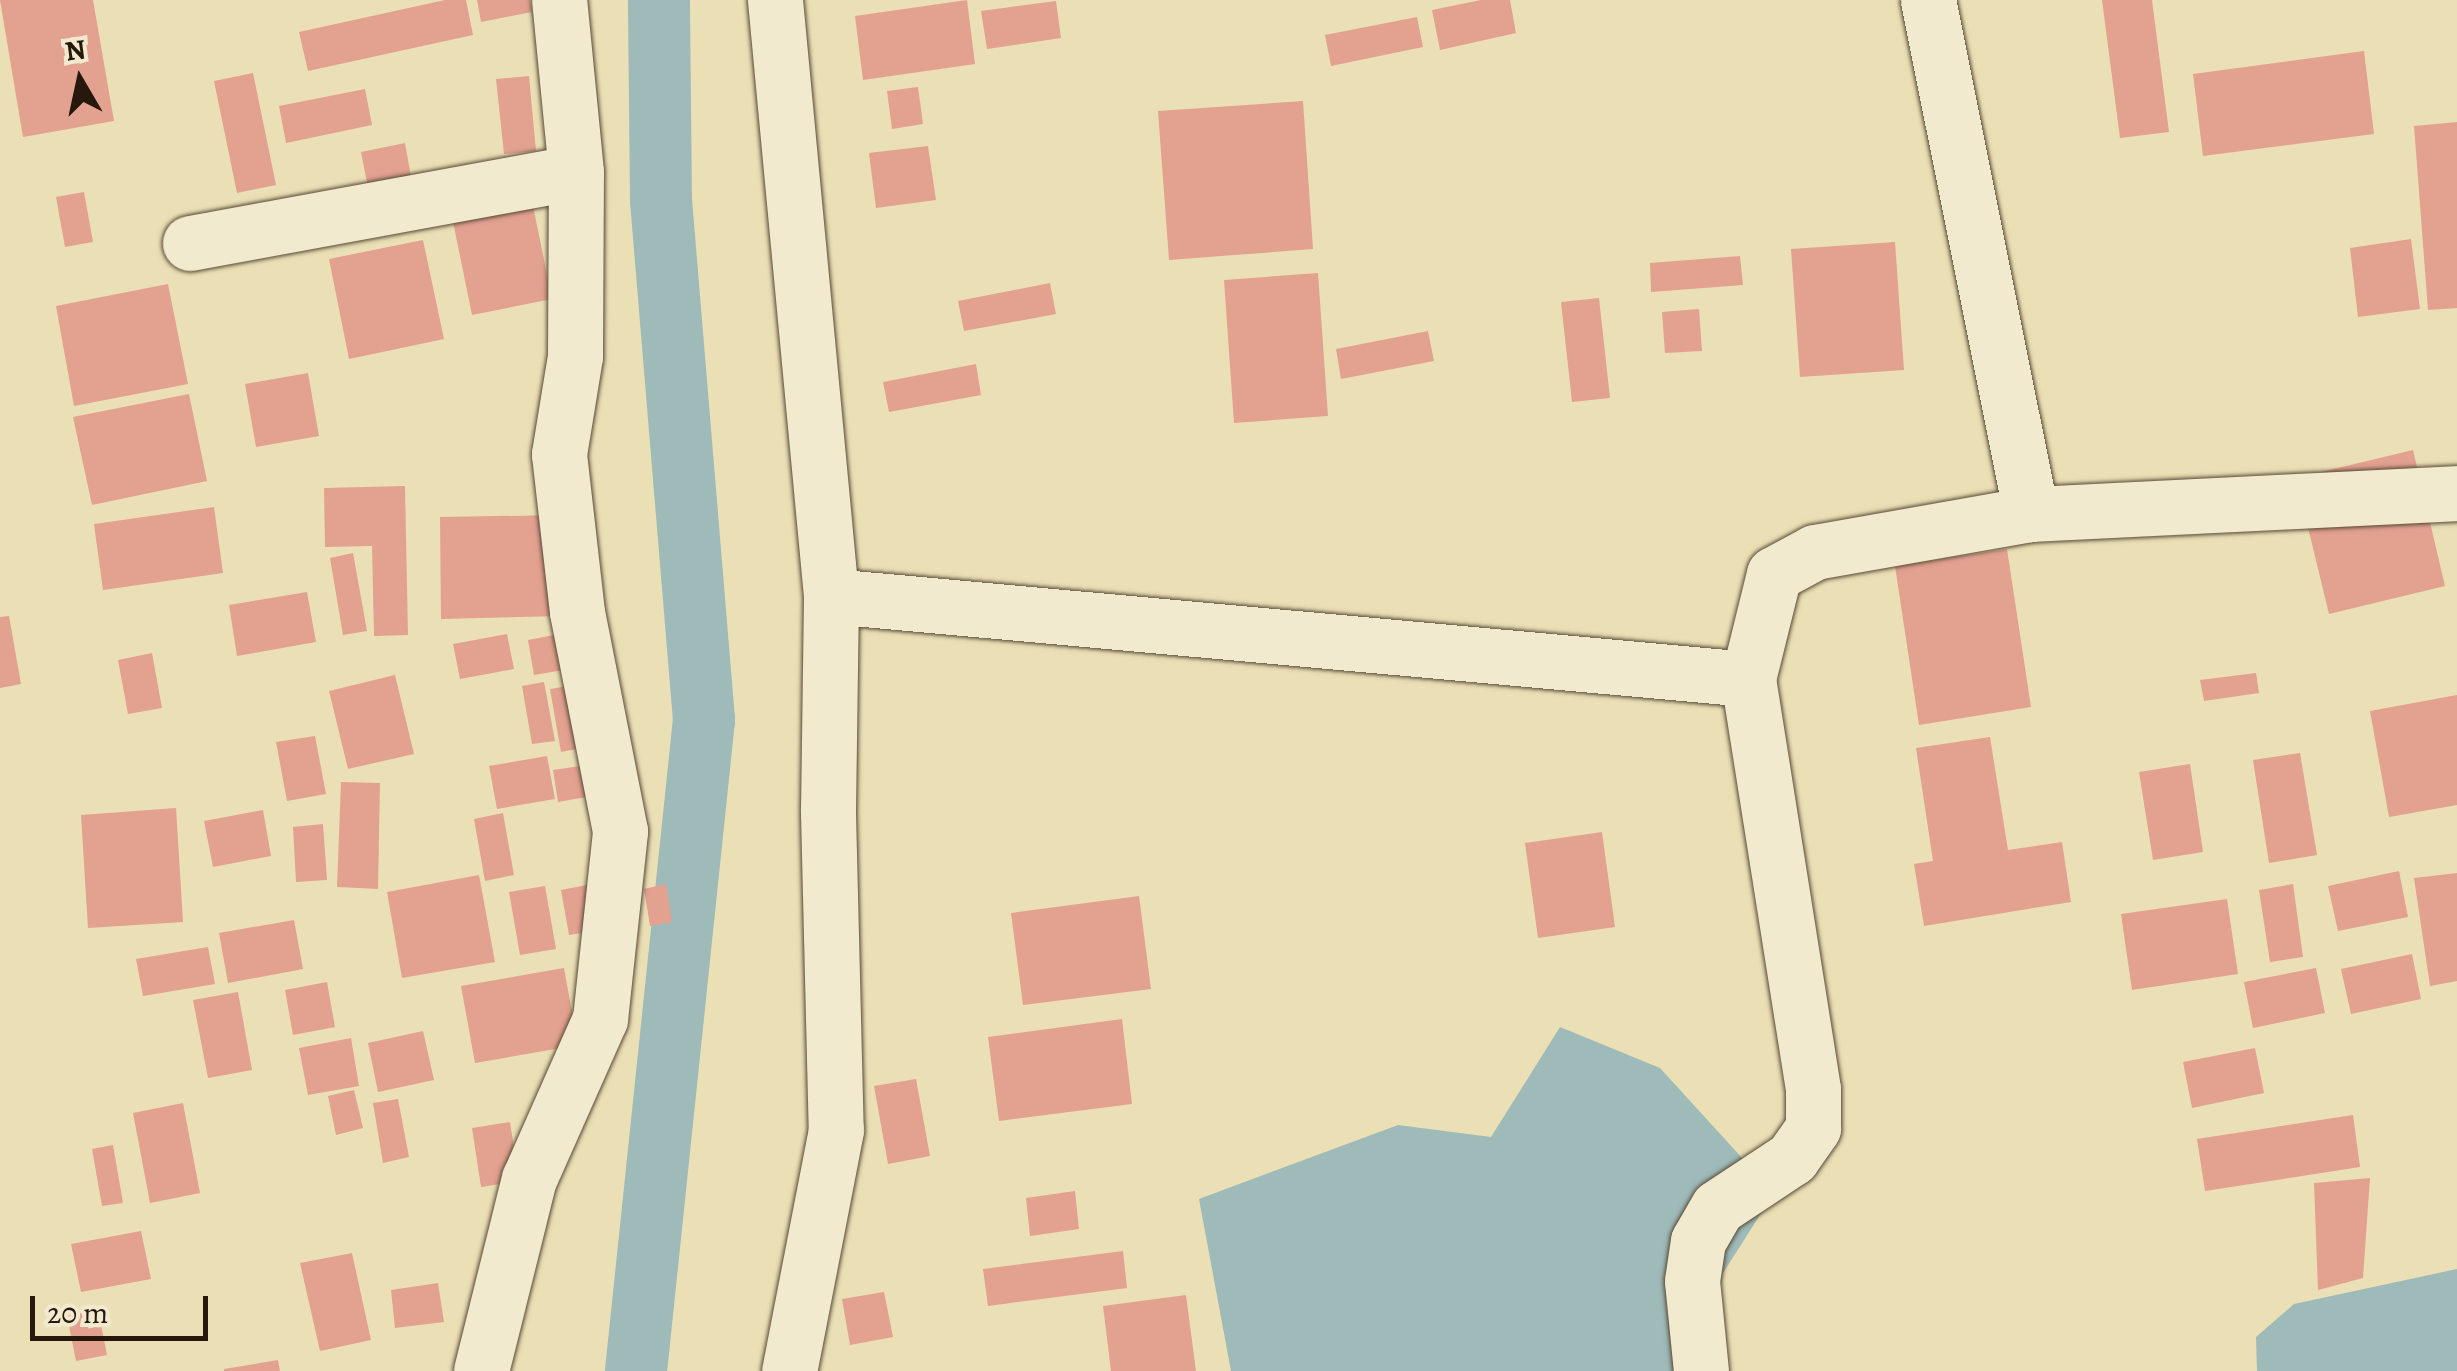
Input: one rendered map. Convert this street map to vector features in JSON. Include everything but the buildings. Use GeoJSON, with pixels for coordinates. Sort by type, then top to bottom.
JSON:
{"type":"FeatureCollection","features":[{"type":"Feature","properties":{"kind":"street"},"geometry":{"type":"LineString","coordinates":[[481,1371],[529,1179],[600,1019],[620,830],[576,612],[559,454],[575,356],[576,172],[559,0]]}},
{"type":"Feature","properties":{"kind":"street"},"geometry":{"type":"LineString","coordinates":[[775,0],[832,596],[828,813],[836,1130],[789,1371]]}},
{"type":"Feature","properties":{"kind":"street"},"geometry":{"type":"LineString","coordinates":[[1928,0],[2031,514]]}},
{"type":"Feature","properties":{"kind":"street"},"geometry":{"type":"LineString","coordinates":[[190,242],[576,172]]}},
{"type":"Feature","properties":{"kind":"street"},"geometry":{"type":"LineString","coordinates":[[1701,1371],[1692,1281],[1698,1241],[1718,1207],[1792,1158],[1812,1128],[1813,1090],[1748,679],[1774,574],[1814,552],[2031,514],[2457,493]]}},
{"type":"Feature","properties":{"kind":"street"},"geometry":{"type":"LineString","coordinates":[[832,596],[1748,679]]}},
{"type":"Feature","properties":{"kind":"water"},"geometry":{"type":"Polygon","coordinates":[[[1560,1027],[1660,1068],[1774,1193],[1723,1273],[1713,1326],[1719,1371],[1231,1371],[1199,1199],[1398,1125],[1491,1137],[1560,1027]]]}},
{"type":"Feature","properties":{"kind":"water"},"geometry":{"type":"Polygon","coordinates":[[[2457,1269],[2457,1371],[2257,1371],[2256,1337],[2294,1304],[2457,1269]]]}},
{"type":"Feature","properties":{"kind":"waterway"},"geometry":{"type":"LineString","coordinates":[[636,1371],[704,720],[661,200],[659,0]]}}]}
